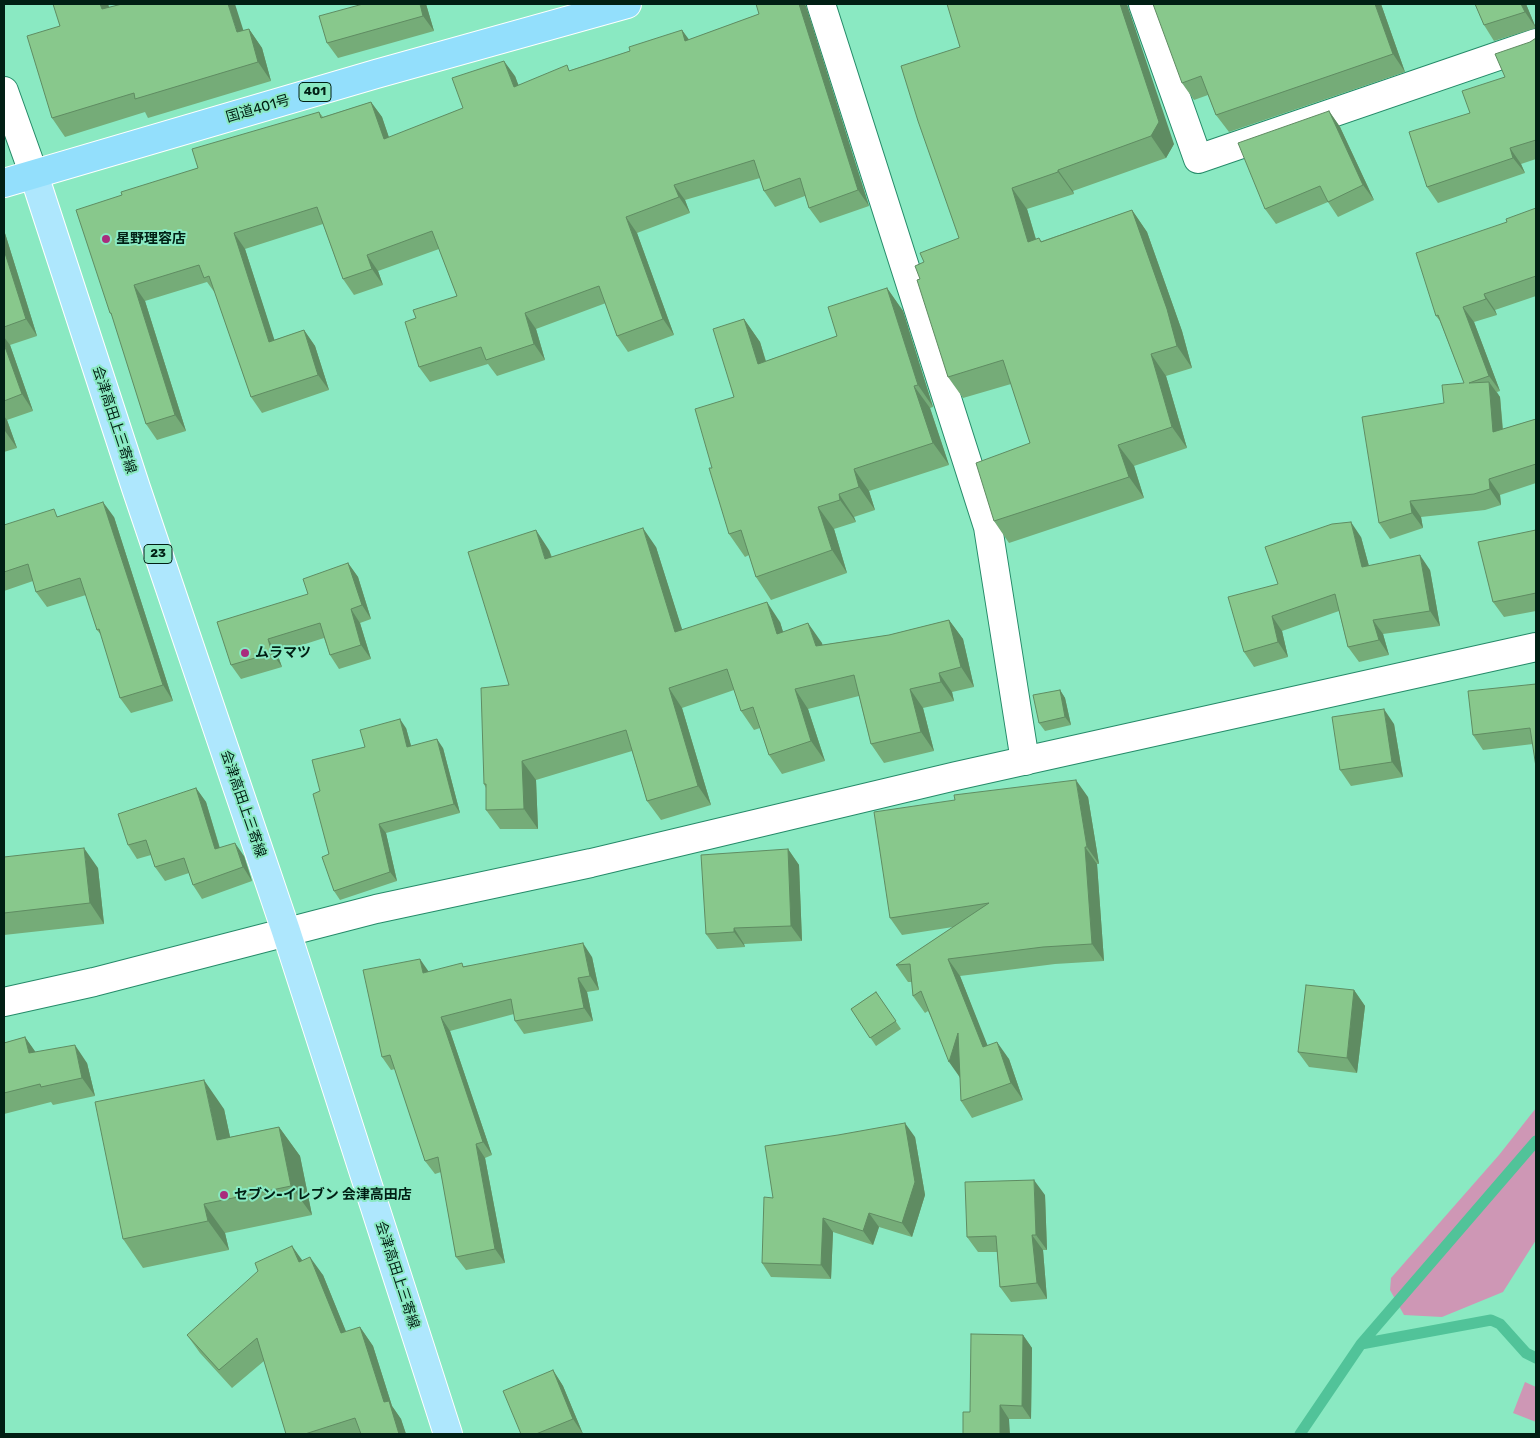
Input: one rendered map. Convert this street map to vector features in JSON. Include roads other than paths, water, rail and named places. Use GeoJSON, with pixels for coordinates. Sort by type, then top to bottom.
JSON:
{"type":"FeatureCollection","features":[{"type":"Feature","properties":{"kind":"highway","name":"国道401号"},"geometry":{"type":"LineString","coordinates":[[4,183],[376,74],[627,4]]}},
{"type":"Feature","properties":{"kind":"main road","name":"会津高田上三寄線"},"geometry":{"type":"LineString","coordinates":[[34,175],[133,478],[286,931],[448,1434]]}},
{"type":"Feature","properties":{"kind":"street"},"geometry":{"type":"LineString","coordinates":[[821,4],[988,528],[1025,760]]}},
{"type":"Feature","properties":{"kind":"street"},"geometry":{"type":"LineString","coordinates":[[1143,4],[1198,159],[1536,43]]}},
{"type":"Feature","properties":{"kind":"street"},"geometry":{"type":"LineString","coordinates":[[4,91],[34,175]]}},
{"type":"Feature","properties":{"kind":"street"},"geometry":{"type":"LineString","coordinates":[[4,1002],[94,982],[376,909],[591,863],[1025,760],[1536,647]]}},
{"type":"Feature","properties":{"kind":"waterway"},"geometry":{"type":"LineString","coordinates":[[1300,1434],[1361,1344],[1536,1141]]}},
{"type":"Feature","properties":{"kind":"waterway"},"geometry":{"type":"LineString","coordinates":[[1361,1344],[1491,1320],[1500,1324],[1526,1353],[1536,1358]]}},
{"type":"Feature","properties":{"kind":"place","name":"星野理容店"},"geometry":{"type":"Point","coordinates":[106,239]}},
{"type":"Feature","properties":{"kind":"place","name":"ムラマツ"},"geometry":{"type":"Point","coordinates":[245,653]}},
{"type":"Feature","properties":{"kind":"place","name":"セブン-イレブン 会津高田店"},"geometry":{"type":"Point","coordinates":[224,1195]}}]}
